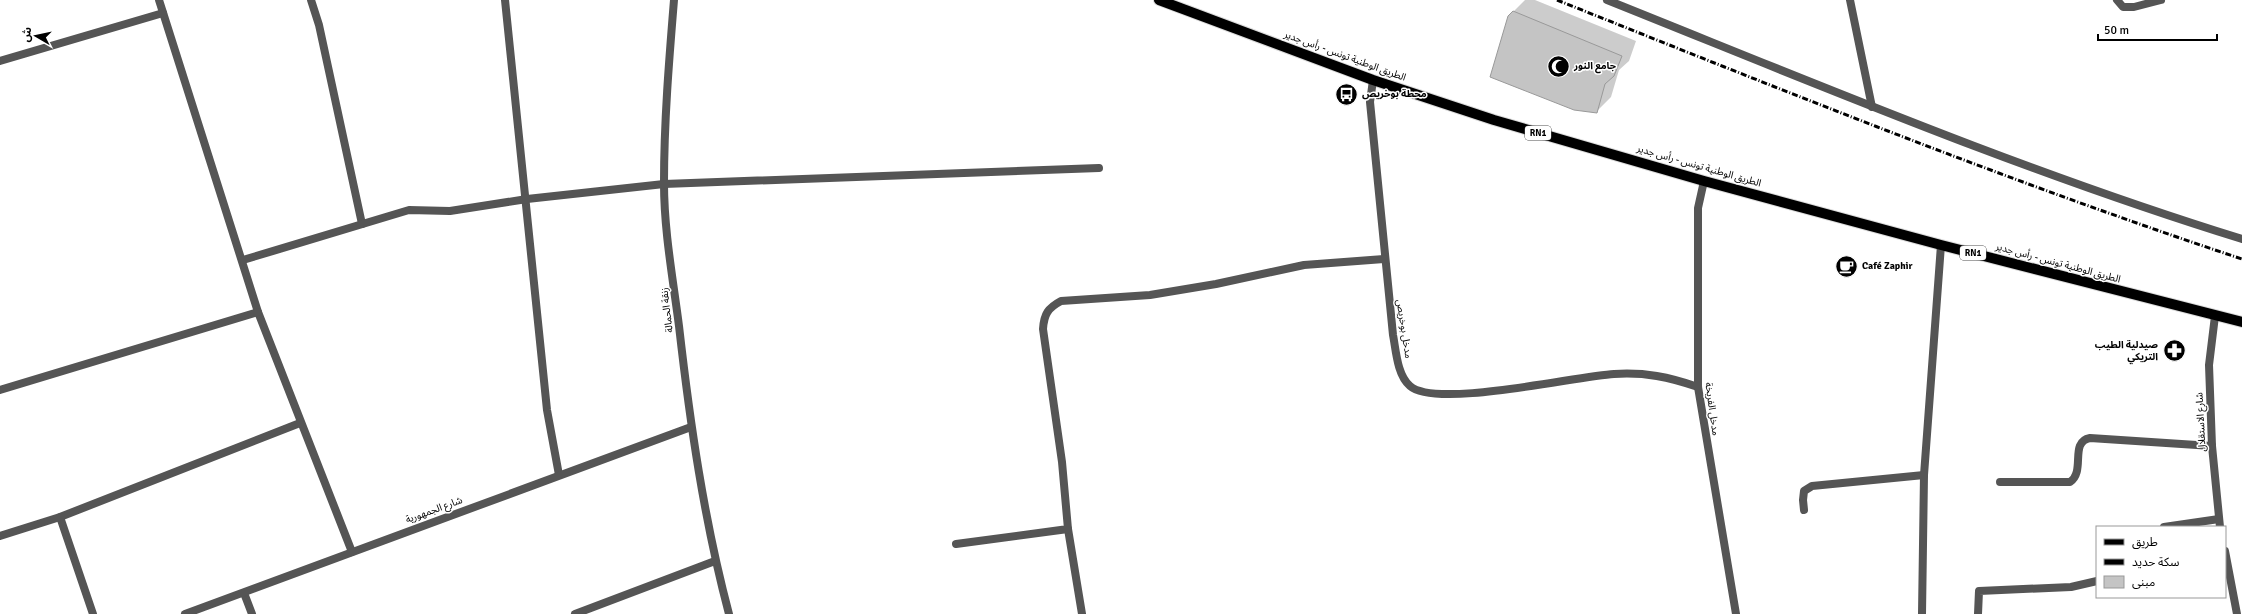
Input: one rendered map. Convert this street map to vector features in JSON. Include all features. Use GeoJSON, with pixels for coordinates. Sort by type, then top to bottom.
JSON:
{"type":"FeatureCollection","features":[{"type":"Feature","properties":{"kind":"main road","name":"الطريق الوطنية تونس - رأس جدير"},"geometry":{"type":"LineString","coordinates":[[1159,0],[1373,80],[1494,120],[1704,181],[1941,245],[2242,322]]}},
{"type":"Feature","properties":{"kind":"street"},"geometry":{"type":"LineString","coordinates":[[159,0],[243,260],[258,312],[300,423],[352,552]]}},
{"type":"Feature","properties":{"kind":"street"},"geometry":{"type":"LineString","coordinates":[[310,0],[319,25],[362,224]]}},
{"type":"Feature","properties":{"kind":"street"},"geometry":{"type":"LineString","coordinates":[[505,0],[527,199],[547,410],[558,475]]}},
{"type":"Feature","properties":{"kind":"street","name":"زنقة الحمالة"},"geometry":{"type":"LineString","coordinates":[[674,0],[668,67],[664,184],[667,232],[691,427],[715,561],[729,614]]}},
{"type":"Feature","properties":{"kind":"street"},"geometry":{"type":"LineString","coordinates":[[1607,0],[1872,107],[2125,202],[2242,239]]}},
{"type":"Feature","properties":{"kind":"street"},"geometry":{"type":"LineString","coordinates":[[1850,0],[1872,107]]}},
{"type":"Feature","properties":{"kind":"street"},"geometry":{"type":"LineString","coordinates":[[2117,0],[2122,7],[2134,7],[2161,0]]}},
{"type":"Feature","properties":{"kind":"street"},"geometry":{"type":"LineString","coordinates":[[0,61],[163,13]]}},
{"type":"Feature","properties":{"kind":"street","name":"مدخل بوخريص"},"geometry":{"type":"LineString","coordinates":[[1373,80],[1370,102],[1384,259],[1397,356],[1409,386],[1418,391],[1449,394],[1482,392],[1614,374],[1667,376],[1698,387]]}},
{"type":"Feature","properties":{"kind":"street"},"geometry":{"type":"LineString","coordinates":[[243,260],[409,210],[450,211],[527,199],[664,184],[1099,168]]}},
{"type":"Feature","properties":{"kind":"street","name":"مدخل الفريخة"},"geometry":{"type":"LineString","coordinates":[[1704,181],[1698,208],[1698,387],[1736,614]]}},
{"type":"Feature","properties":{"kind":"street"},"geometry":{"type":"LineString","coordinates":[[1922,614],[1924,475],[1941,245]]}},
{"type":"Feature","properties":{"kind":"street"},"geometry":{"type":"LineString","coordinates":[[1082,614],[1068,529],[1062,462],[1043,329],[1043,317],[1052,306],[1061,301],[1150,295],[1208,286],[1304,265],[1384,259]]}},
{"type":"Feature","properties":{"kind":"street"},"geometry":{"type":"LineString","coordinates":[[0,390],[258,312]]}},
{"type":"Feature","properties":{"kind":"street","name":"شارع الاستقلال"},"geometry":{"type":"LineString","coordinates":[[2215,316],[2209,365],[2212,446],[2219,523]]}},
{"type":"Feature","properties":{"kind":"street"},"geometry":{"type":"LineString","coordinates":[[0,536],[60,517],[300,423]]}},
{"type":"Feature","properties":{"kind":"street","name":"شارع الجمهورية"},"geometry":{"type":"LineString","coordinates":[[185,614],[691,427]]}},
{"type":"Feature","properties":{"kind":"street"},"geometry":{"type":"LineString","coordinates":[[2000,482],[2070,482],[2078,474],[2080,444],[2084,439],[2090,438],[2212,446]]}},
{"type":"Feature","properties":{"kind":"street"},"geometry":{"type":"LineString","coordinates":[[1804,510],[1804,490],[1812,486],[1924,475]]}},
{"type":"Feature","properties":{"kind":"street"},"geometry":{"type":"LineString","coordinates":[[60,517],[93,614]]}},
{"type":"Feature","properties":{"kind":"street"},"geometry":{"type":"LineString","coordinates":[[2178,526],[2219,523]]}},
{"type":"Feature","properties":{"kind":"street"},"geometry":{"type":"LineString","coordinates":[[956,544],[1068,529]]}},
{"type":"Feature","properties":{"kind":"street"},"geometry":{"type":"LineString","coordinates":[[2226,556],[2237,614]]}},
{"type":"Feature","properties":{"kind":"street"},"geometry":{"type":"LineString","coordinates":[[575,614],[715,561]]}},
{"type":"Feature","properties":{"kind":"street"},"geometry":{"type":"LineString","coordinates":[[1978,614],[1979,591],[2071,587],[2096,581]]}},
{"type":"Feature","properties":{"kind":"street"},"geometry":{"type":"LineString","coordinates":[[244,593],[252,614]]}},
{"type":"Feature","properties":{"kind":"building"},"geometry":{"type":"Polygon","coordinates":[[[1513,11],[1622,56],[1614,76],[1605,84],[1597,113],[1574,110],[1490,77],[1508,16],[1513,11]]]}},
{"type":"Feature","properties":{"kind":"railway"},"geometry":{"type":"LineString","coordinates":[[1557,0],[1898,135],[2069,199],[2242,259]]}},
{"type":"Feature","properties":{"kind":"place","name":"جامع النور"},"geometry":{"type":"Point","coordinates":[1559,66]}},
{"type":"Feature","properties":{"kind":"place","name":"محطة بوخريص"},"geometry":{"type":"Point","coordinates":[1346,94]}},
{"type":"Feature","properties":{"kind":"place","name":"Café Zaphir"},"geometry":{"type":"Point","coordinates":[1847,266]}},
{"type":"Feature","properties":{"kind":"place","name":"صيدلية الطيب التريكي"},"geometry":{"type":"Point","coordinates":[2174,351]}}]}
